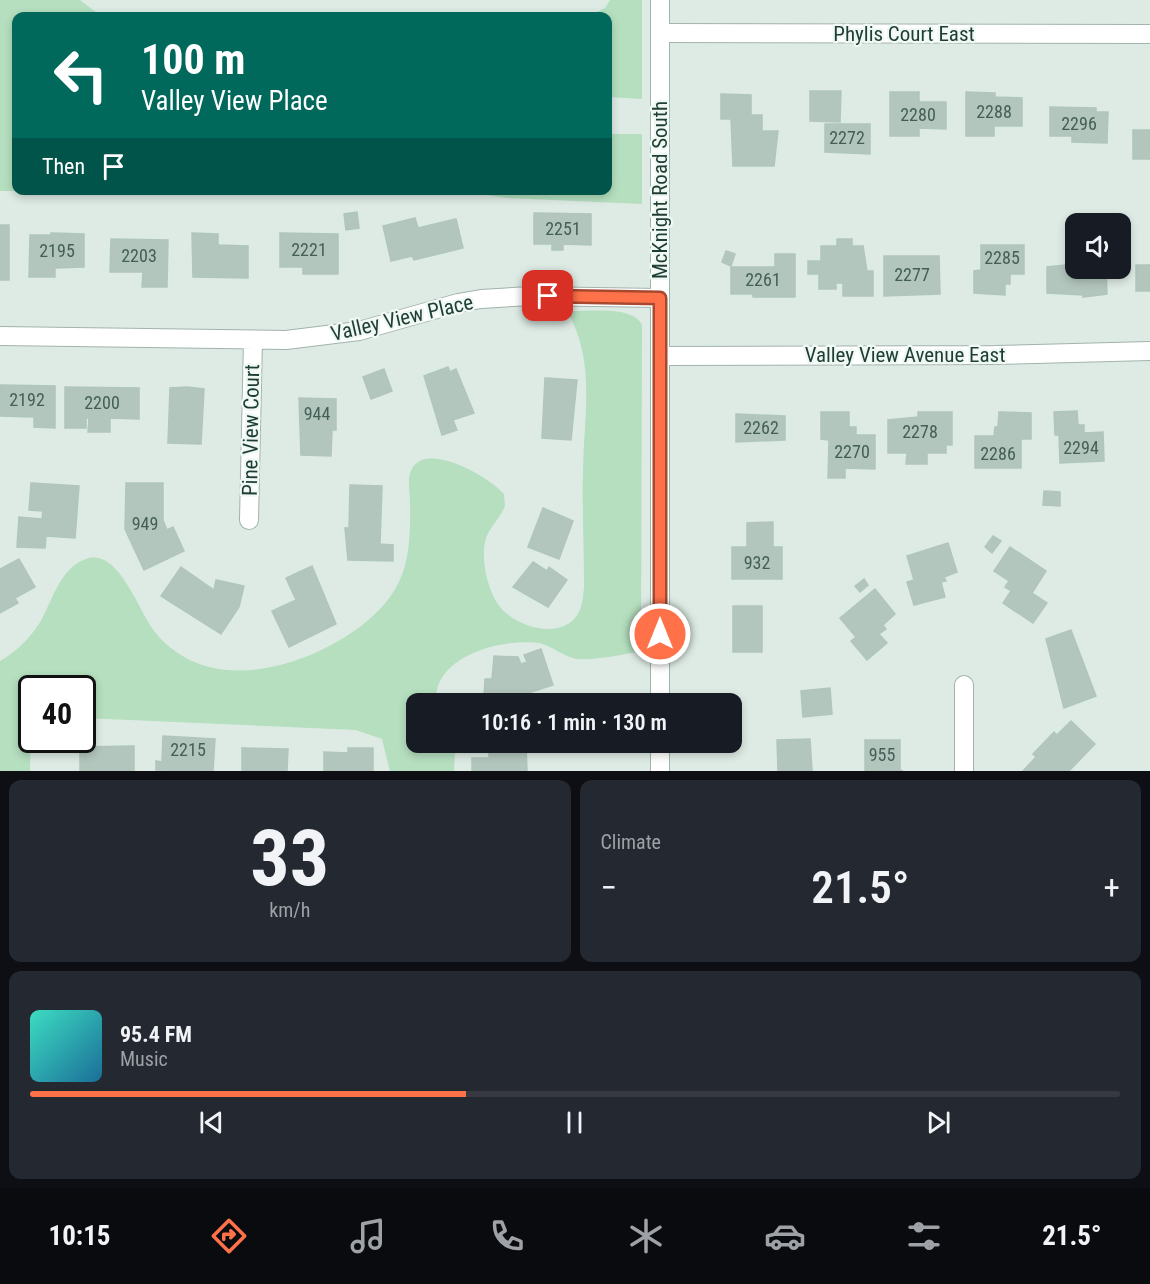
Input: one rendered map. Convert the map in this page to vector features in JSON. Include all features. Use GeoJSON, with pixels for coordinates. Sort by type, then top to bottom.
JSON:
{"type":"FeatureCollection","features":[{"type":"Feature","properties":{"kind":"street","name":"McKnight Road South"},"geometry":{"type":"LineString","coordinates":[[660,0],[660,693]]}},
{"type":"Feature","properties":{"kind":"street","name":"Phylis Court East"},"geometry":{"type":"LineString","coordinates":[[660,33],[1149,34]]}},
{"type":"Feature","properties":{"kind":"street","name":"Valley View Place"},"geometry":{"type":"LineString","coordinates":[[0,336],[299,339],[348,333],[458,303],[481,299],[548,296],[660,298]]}},
{"type":"Feature","properties":{"kind":"street","name":"Pine View Court"},"geometry":{"type":"LineString","coordinates":[[249,520],[253,340]]}},
{"type":"Feature","properties":{"kind":"street","name":"Valley View Avenue East"},"geometry":{"type":"LineString","coordinates":[[660,356],[994,355],[1150,351]]}},
{"type":"Feature","properties":{"kind":"street"},"geometry":{"type":"LineString","coordinates":[[964,685],[964,771]]}},
{"type":"Feature","properties":{"kind":"street"},"geometry":{"type":"LineString","coordinates":[[660,753],[660,771]]}},
{"type":"Feature","properties":{"kind":"green space"},"geometry":{"type":"Polygon","coordinates":[[[0,0],[80,0],[96,12],[12,12],[12,191],[0,191],[0,0]]]}},
{"type":"Feature","properties":{"kind":"green space"},"geometry":{"type":"Polygon","coordinates":[[[610,0],[642,0],[642,99],[612,97],[612,12],[597,12],[605,8],[610,0]]]}},
{"type":"Feature","properties":{"kind":"green space"},"geometry":{"type":"Polygon","coordinates":[[[612,134],[642,134],[642,204],[507,198],[487,195],[612,195],[612,134]]]}},
{"type":"Feature","properties":{"kind":"green space"},"geometry":{"type":"Polygon","coordinates":[[[567,311],[619,312],[637,319],[642,325],[641,651],[601,658],[577,659],[539,643],[524,642],[489,647],[457,662],[445,673],[437,693],[406,693],[406,753],[455,753],[454,771],[390,771],[382,739],[356,730],[96,719],[96,675],[18,675],[18,753],[30,753],[30,771],[0,771],[0,661],[31,635],[57,587],[69,570],[77,564],[86,559],[98,558],[108,563],[127,584],[159,637],[175,651],[196,663],[220,669],[245,670],[295,661],[319,651],[361,626],[376,613],[397,586],[407,556],[409,540],[410,475],[413,467],[421,460],[432,458],[460,465],[487,480],[504,494],[505,506],[489,532],[484,550],[489,586],[501,608],[515,620],[545,629],[555,629],[572,621],[580,610],[584,587],[583,483],[586,388],[582,349],[567,311]]]}},
{"type":"Feature","properties":{"kind":"building"},"geometry":{"type":"Polygon","coordinates":[[[810,91],[841,91],[840,122],[810,121],[810,91]]]}},
{"type":"Feature","properties":{"kind":"building"},"geometry":{"type":"Polygon","coordinates":[[[890,92],[919,92],[919,102],[946,102],[946,129],[919,128],[919,136],[890,136],[890,92]]]}},
{"type":"Feature","properties":{"kind":"building"},"geometry":{"type":"Polygon","coordinates":[[[966,92],[995,93],[995,97],[1022,98],[1022,126],[994,126],[994,136],[966,136],[966,92]]]}},
{"type":"Feature","properties":{"kind":"building"},"geometry":{"type":"Polygon","coordinates":[[[721,94],[751,95],[751,115],[762,115],[762,131],[778,131],[774,166],[733,166],[731,119],[721,119],[721,94]]]}},
{"type":"Feature","properties":{"kind":"building"},"geometry":{"type":"Polygon","coordinates":[[[1050,107],[1096,108],[1096,112],[1108,112],[1107,143],[1072,142],[1072,136],[1050,136],[1050,107]]]}},
{"type":"Feature","properties":{"kind":"building"},"geometry":{"type":"Polygon","coordinates":[[[825,124],[870,124],[870,154],[825,152],[825,124]]]}},
{"type":"Feature","properties":{"kind":"building"},"geometry":{"type":"Polygon","coordinates":[[[1133,130],[1150,130],[1150,159],[1133,159],[1133,130]]]}},
{"type":"Feature","properties":{"kind":"building"},"geometry":{"type":"Polygon","coordinates":[[[357,212],[359,228],[346,230],[344,214],[357,212]]]}},
{"type":"Feature","properties":{"kind":"building"},"geometry":{"type":"Polygon","coordinates":[[[534,213],[591,214],[591,245],[563,244],[563,250],[552,250],[552,244],[534,244],[534,213]]]}},
{"type":"Feature","properties":{"kind":"building"},"geometry":{"type":"Polygon","coordinates":[[[415,218],[418,228],[456,219],[463,248],[414,260],[412,256],[391,261],[383,226],[415,218]]]}},
{"type":"Feature","properties":{"kind":"building"},"geometry":{"type":"Polygon","coordinates":[[[0,225],[9,225],[9,280],[0,280],[0,225]]]}},
{"type":"Feature","properties":{"kind":"building"},"geometry":{"type":"Polygon","coordinates":[[[51,233],[84,234],[84,267],[55,268],[55,277],[29,277],[30,235],[51,235],[51,233]]]}},
{"type":"Feature","properties":{"kind":"building"},"geometry":{"type":"Polygon","coordinates":[[[192,233],[218,234],[218,245],[248,246],[248,278],[193,277],[192,233]]]}},
{"type":"Feature","properties":{"kind":"building"},"geometry":{"type":"Polygon","coordinates":[[[280,233],[338,234],[338,274],[303,274],[303,267],[280,267],[280,233]]]}},
{"type":"Feature","properties":{"kind":"building"},"geometry":{"type":"Polygon","coordinates":[[[111,239],[168,240],[167,287],[142,287],[143,272],[110,272],[111,239]]]}},
{"type":"Feature","properties":{"kind":"building"},"geometry":{"type":"Polygon","coordinates":[[[837,239],[852,239],[852,246],[863,246],[867,271],[873,271],[873,296],[843,296],[843,283],[836,283],[836,289],[819,289],[819,274],[808,274],[808,261],[821,261],[821,246],[837,246],[837,239]]]}},
{"type":"Feature","properties":{"kind":"building"},"geometry":{"type":"Polygon","coordinates":[[[981,245],[1024,245],[1024,274],[1010,274],[1010,284],[1005,284],[1005,295],[974,293],[974,271],[981,270],[981,245]]]}},
{"type":"Feature","properties":{"kind":"building"},"geometry":{"type":"Polygon","coordinates":[[[726,251],[735,254],[731,266],[722,262],[726,251]]]}},
{"type":"Feature","properties":{"kind":"building"},"geometry":{"type":"Polygon","coordinates":[[[775,254],[795,254],[795,297],[753,297],[753,294],[731,294],[731,267],[775,267],[775,254]]]}},
{"type":"Feature","properties":{"kind":"building"},"geometry":{"type":"Polygon","coordinates":[[[884,256],[939,256],[940,294],[884,296],[884,256]]]}},
{"type":"Feature","properties":{"kind":"building"},"geometry":{"type":"Polygon","coordinates":[[[1065,265],[1065,279],[1106,279],[1107,294],[1083,297],[1084,295],[1047,293],[1047,267],[1065,265]]]}},
{"type":"Feature","properties":{"kind":"building"},"geometry":{"type":"Polygon","coordinates":[[[1136,265],[1150,265],[1150,291],[1136,291],[1136,265]]]}},
{"type":"Feature","properties":{"kind":"building"},"geometry":{"type":"Polygon","coordinates":[[[448,367],[450,372],[456,369],[474,413],[453,420],[457,430],[442,435],[424,376],[448,367]]]}},
{"type":"Feature","properties":{"kind":"building"},"geometry":{"type":"Polygon","coordinates":[[[384,369],[392,391],[371,399],[363,377],[384,369]]]}},
{"type":"Feature","properties":{"kind":"building"},"geometry":{"type":"Polygon","coordinates":[[[545,378],[577,380],[571,440],[542,438],[545,378]]]}},
{"type":"Feature","properties":{"kind":"building"},"geometry":{"type":"Polygon","coordinates":[[[0,385],[55,386],[55,428],[34,427],[34,417],[0,416],[0,385]]]}},
{"type":"Feature","properties":{"kind":"building"},"geometry":{"type":"Polygon","coordinates":[[[65,387],[139,388],[139,419],[110,418],[110,432],[88,432],[89,418],[86,418],[86,428],[65,428],[65,387]]]}},
{"type":"Feature","properties":{"kind":"building"},"geometry":{"type":"Polygon","coordinates":[[[170,388],[204,389],[201,444],[168,443],[170,388]]]}},
{"type":"Feature","properties":{"kind":"building"},"geometry":{"type":"Polygon","coordinates":[[[299,398],[336,399],[336,430],[332,430],[331,456],[301,455],[299,398]]]}},
{"type":"Feature","properties":{"kind":"building"},"geometry":{"type":"Polygon","coordinates":[[[1077,411],[1078,425],[1084,425],[1084,433],[1103,432],[1104,461],[1060,463],[1059,435],[1055,435],[1054,412],[1077,411]]]}},
{"type":"Feature","properties":{"kind":"building"},"geometry":{"type":"Polygon","coordinates":[[[821,412],[849,412],[849,427],[856,427],[856,435],[875,435],[875,469],[845,468],[845,478],[828,478],[829,440],[821,439],[821,412]]]}},
{"type":"Feature","properties":{"kind":"building"},"geometry":{"type":"Polygon","coordinates":[[[918,412],[952,412],[952,445],[946,445],[946,453],[927,453],[927,464],[906,464],[907,453],[888,453],[888,420],[918,417],[918,412]]]}},
{"type":"Feature","properties":{"kind":"building"},"geometry":{"type":"Polygon","coordinates":[[[999,412],[1031,413],[1031,439],[1021,439],[1021,468],[975,468],[975,436],[994,436],[995,427],[998,427],[999,412]]]}},
{"type":"Feature","properties":{"kind":"building"},"geometry":{"type":"Polygon","coordinates":[[[736,414],[785,416],[785,440],[736,442],[736,414]]]}},
{"type":"Feature","properties":{"kind":"building"},"geometry":{"type":"Polygon","coordinates":[[[31,483],[79,486],[75,538],[46,536],[45,548],[17,547],[19,517],[42,519],[43,511],[29,510],[31,483]]]}},
{"type":"Feature","properties":{"kind":"building"},"geometry":{"type":"Polygon","coordinates":[[[126,483],[163,483],[163,520],[167,530],[173,527],[184,551],[144,570],[125,529],[126,483]]]}},
{"type":"Feature","properties":{"kind":"building"},"geometry":{"type":"Polygon","coordinates":[[[350,485],[382,486],[380,544],[393,545],[393,561],[348,560],[345,528],[349,528],[350,485]]]}},
{"type":"Feature","properties":{"kind":"building"},"geometry":{"type":"Polygon","coordinates":[[[1044,491],[1060,492],[1060,506],[1043,505],[1044,491]]]}},
{"type":"Feature","properties":{"kind":"building"},"geometry":{"type":"Polygon","coordinates":[[[543,508],[573,521],[559,559],[528,547],[543,508]]]}},
{"type":"Feature","properties":{"kind":"building"},"geometry":{"type":"Polygon","coordinates":[[[773,522],[773,547],[782,547],[782,579],[732,579],[732,547],[747,547],[747,523],[773,522]]]}},
{"type":"Feature","properties":{"kind":"building"},"geometry":{"type":"Polygon","coordinates":[[[993,536],[1001,541],[992,553],[985,547],[993,536]]]}},
{"type":"Feature","properties":{"kind":"building"},"geometry":{"type":"Polygon","coordinates":[[[948,543],[957,572],[944,577],[946,581],[941,582],[945,597],[914,605],[907,582],[914,580],[907,556],[948,543]]]}},
{"type":"Feature","properties":{"kind":"building"},"geometry":{"type":"Polygon","coordinates":[[[1010,547],[1046,571],[1032,593],[1047,603],[1033,623],[1003,603],[1011,591],[1005,587],[1009,581],[994,571],[1010,547]]]}},
{"type":"Feature","properties":{"kind":"building"},"geometry":{"type":"Polygon","coordinates":[[[19,559],[35,587],[15,598],[18,603],[0,613],[0,569],[19,559]]]}},
{"type":"Feature","properties":{"kind":"building"},"geometry":{"type":"Polygon","coordinates":[[[533,562],[547,571],[549,567],[567,580],[548,607],[513,587],[533,562]]]}},
{"type":"Feature","properties":{"kind":"building"},"geometry":{"type":"Polygon","coordinates":[[[312,566],[336,624],[289,647],[272,611],[296,600],[286,578],[312,566]]]}},
{"type":"Feature","properties":{"kind":"building"},"geometry":{"type":"Polygon","coordinates":[[[181,567],[214,590],[216,580],[244,586],[239,607],[221,634],[161,596],[181,567]]]}},
{"type":"Feature","properties":{"kind":"building"},"geometry":{"type":"Polygon","coordinates":[[[864,579],[868,585],[860,592],[855,586],[864,579]]]}},
{"type":"Feature","properties":{"kind":"building"},"geometry":{"type":"Polygon","coordinates":[[[875,589],[895,614],[883,625],[886,629],[879,634],[887,643],[867,660],[851,641],[856,637],[840,618],[875,589]]]}},
{"type":"Feature","properties":{"kind":"building"},"geometry":{"type":"Polygon","coordinates":[[[733,606],[762,606],[762,652],[733,652],[733,606]]]}},
{"type":"Feature","properties":{"kind":"building"},"geometry":{"type":"Polygon","coordinates":[[[1071,630],[1096,696],[1064,708],[1046,639],[1071,630]]]}},
{"type":"Feature","properties":{"kind":"building"},"geometry":{"type":"Polygon","coordinates":[[[541,649],[553,685],[528,693],[484,693],[485,679],[492,679],[494,656],[518,657],[521,664],[527,662],[524,655],[541,649]]]}},
{"type":"Feature","properties":{"kind":"building"},"geometry":{"type":"Polygon","coordinates":[[[830,688],[832,714],[803,717],[801,691],[830,688]]]}},
{"type":"Feature","properties":{"kind":"building"},"geometry":{"type":"Polygon","coordinates":[[[1071,721],[1095,744],[1069,771],[1023,771],[1036,757],[1033,754],[1054,732],[1057,735],[1071,721]]]}},
{"type":"Feature","properties":{"kind":"building"},"geometry":{"type":"Polygon","coordinates":[[[163,736],[215,739],[213,771],[156,770],[156,761],[162,762],[163,736]]]}},
{"type":"Feature","properties":{"kind":"building"},"geometry":{"type":"Polygon","coordinates":[[[810,739],[812,771],[778,771],[777,740],[810,739]]]}},
{"type":"Feature","properties":{"kind":"building"},"geometry":{"type":"Polygon","coordinates":[[[865,740],[900,740],[900,770],[903,771],[865,771],[865,740]]]}},
{"type":"Feature","properties":{"kind":"building"},"geometry":{"type":"Polygon","coordinates":[[[134,746],[134,771],[80,771],[80,753],[96,753],[96,747],[134,746]]]}},
{"type":"Feature","properties":{"kind":"building"},"geometry":{"type":"Polygon","coordinates":[[[242,748],[288,749],[287,771],[242,771],[242,748]]]}},
{"type":"Feature","properties":{"kind":"building"},"geometry":{"type":"Polygon","coordinates":[[[348,748],[373,748],[373,771],[324,771],[324,752],[348,753],[348,748]]]}},
{"type":"Feature","properties":{"kind":"building"},"geometry":{"type":"Polygon","coordinates":[[[489,753],[526,753],[527,771],[472,771],[472,758],[489,758],[489,753]]]}},
{"type":"Feature","properties":{"kind":"route"},"geometry":{"type":"LineString","coordinates":[[548,296],[660,298],[660,634]]}}]}
